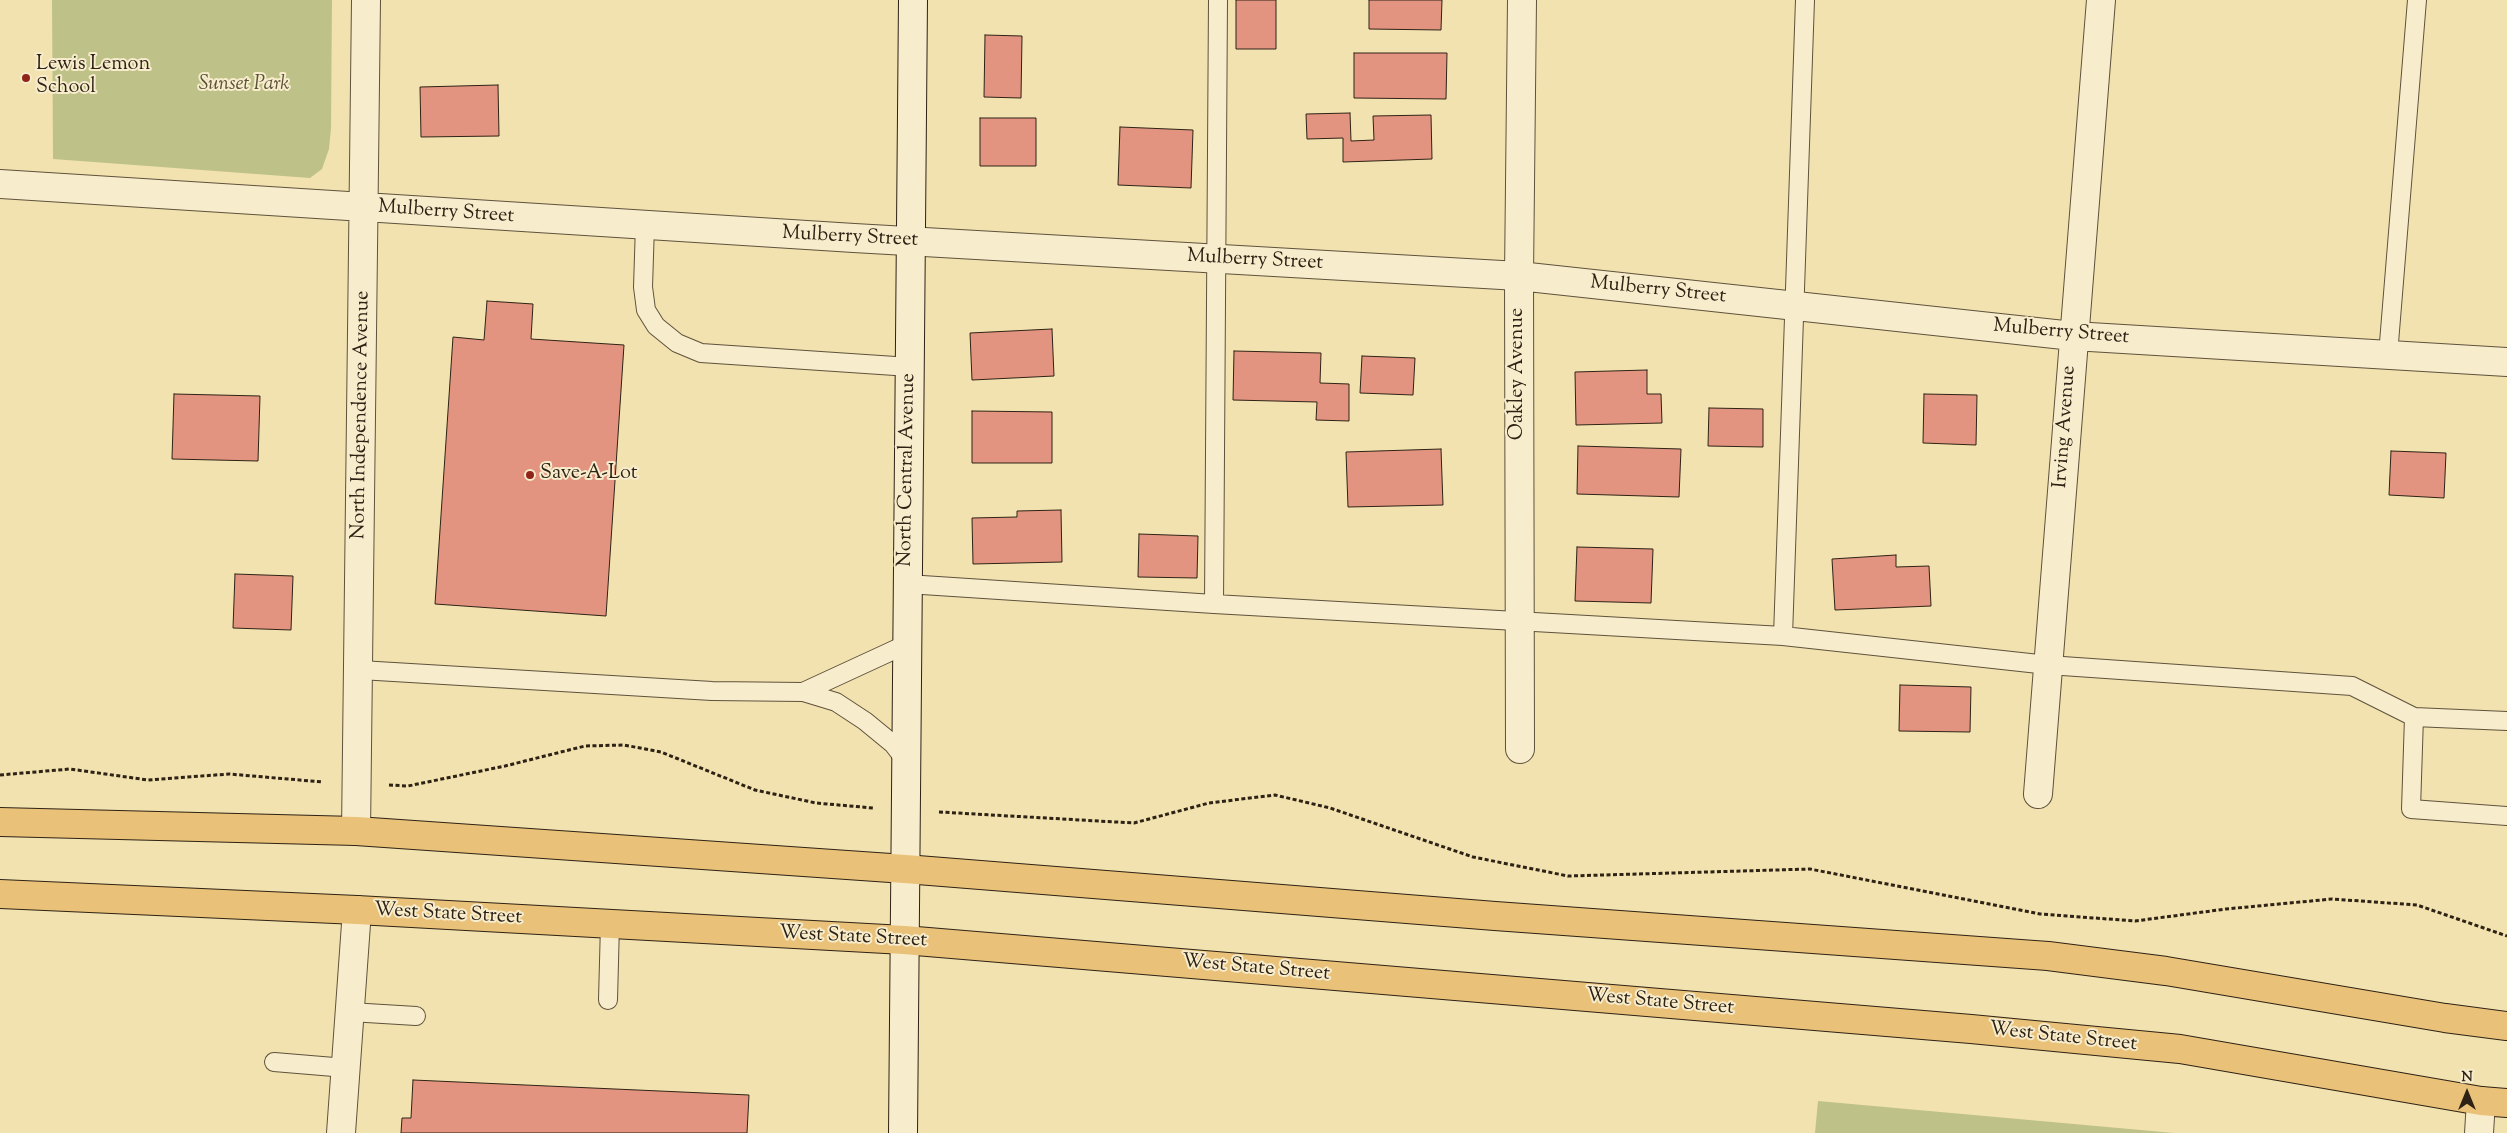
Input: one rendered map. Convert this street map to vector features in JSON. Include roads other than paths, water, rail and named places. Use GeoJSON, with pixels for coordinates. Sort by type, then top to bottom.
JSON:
{"type":"FeatureCollection","features":[{"type":"Feature","properties":{"kind":"main road"},"geometry":{"type":"LineString","coordinates":[[0,822],[356,831],[905,869],[1495,916],[2048,956],[2166,971],[2445,1018],[2507,1026]]}},
{"type":"Feature","properties":{"kind":"main road","name":"West State Street"},"geometry":{"type":"LineString","coordinates":[[0,894],[357,910],[904,940],[1971,1029],[2180,1049],[2494,1102]]}},
{"type":"Feature","properties":{"kind":"street","name":"North Independence Avenue"},"geometry":{"type":"LineString","coordinates":[[356,831],[360,670],[366,0]]}},
{"type":"Feature","properties":{"kind":"street","name":"North Central Avenue"},"geometry":{"type":"LineString","coordinates":[[903,1133],[913,0]]}},
{"type":"Feature","properties":{"kind":"street","name":"Oakley Avenue"},"geometry":{"type":"LineString","coordinates":[[1520,749],[1519,276],[1522,0]]}},
{"type":"Feature","properties":{"kind":"street","name":"Irving Avenue"},"geometry":{"type":"LineString","coordinates":[[2038,794],[2100,0]]}},
{"type":"Feature","properties":{"kind":"street","name":"Mulberry Street"},"geometry":{"type":"LineString","coordinates":[[0,184],[910,242],[1519,276],[2073,336],[2507,362]]}},
{"type":"Feature","properties":{"kind":"street"},"geometry":{"type":"LineString","coordinates":[[341,1133],[357,910]]}},
{"type":"Feature","properties":{"kind":"street"},"geometry":{"type":"LineString","coordinates":[[2478,1133],[2494,1102]]}},
{"type":"Feature","properties":{"kind":"lane"},"geometry":{"type":"LineString","coordinates":[[1214,604],[1218,259],[1218,0]]}},
{"type":"Feature","properties":{"kind":"lane"},"geometry":{"type":"LineString","coordinates":[[1783,636],[1805,0]]}},
{"type":"Feature","properties":{"kind":"lane"},"geometry":{"type":"LineString","coordinates":[[2388,355],[2418,0]]}},
{"type":"Feature","properties":{"kind":"lane"},"geometry":{"type":"LineString","coordinates":[[645,225],[644,288],[646,310],[656,326],[676,343],[701,353],[910,367]]}},
{"type":"Feature","properties":{"kind":"lane"},"geometry":{"type":"LineString","coordinates":[[907,584],[1214,604],[1783,636],[2048,665],[2352,686],[2414,717],[2507,721]]}},
{"type":"Feature","properties":{"kind":"lane"},"geometry":{"type":"LineString","coordinates":[[803,692],[907,644]]}},
{"type":"Feature","properties":{"kind":"lane"},"geometry":{"type":"LineString","coordinates":[[360,670],[712,691],[803,692],[836,702],[865,721],[893,744],[906,761]]}},
{"type":"Feature","properties":{"kind":"lane"},"geometry":{"type":"LineString","coordinates":[[2414,717],[2411,809],[2507,816]]}},
{"type":"Feature","properties":{"kind":"lane"},"geometry":{"type":"LineString","coordinates":[[608,1000],[610,924]]}},
{"type":"Feature","properties":{"kind":"lane"},"geometry":{"type":"LineString","coordinates":[[350,1012],[416,1016]]}},
{"type":"Feature","properties":{"kind":"lane"},"geometry":{"type":"LineString","coordinates":[[274,1062],[346,1068]]}},
{"type":"Feature","properties":{"kind":"place","name":"Lewis Lemon School"},"geometry":{"type":"Point","coordinates":[26,78]}},
{"type":"Feature","properties":{"kind":"place","name":"Save-A-Lot"},"geometry":{"type":"Point","coordinates":[530,475]}},
{"type":"Feature","properties":{"kind":"park label","name":"Sunset Park"},"geometry":{"type":"Point","coordinates":[244,86]}}]}
